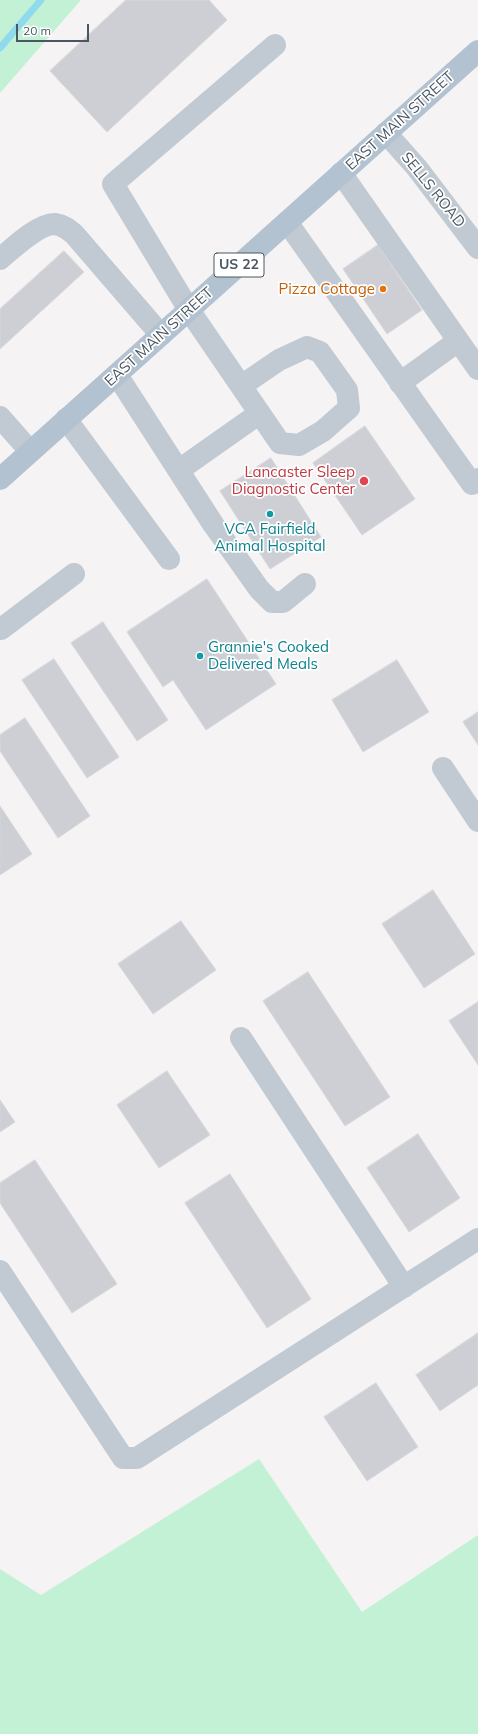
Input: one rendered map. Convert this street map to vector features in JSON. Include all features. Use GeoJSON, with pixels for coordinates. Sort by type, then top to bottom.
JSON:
{"type":"FeatureCollection","features":[{"type":"Feature","properties":{"kind":"main road","name":"EAST MAIN STREET"},"geometry":{"type":"LineString","coordinates":[[0,479],[478,51]]}},
{"type":"Feature","properties":{"kind":"street"},"geometry":{"type":"LineString","coordinates":[[241,386],[279,360],[307,347],[320,352],[347,390],[349,408],[324,431],[299,445],[280,443],[241,386],[189,310],[113,184],[275,45]]}},
{"type":"Feature","properties":{"kind":"street","name":"SELLS ROAD"},"geometry":{"type":"LineString","coordinates":[[386,133],[417,168],[478,248]]}},
{"type":"Feature","properties":{"kind":"street"},"geometry":{"type":"LineString","coordinates":[[342,174],[478,369]]}},
{"type":"Feature","properties":{"kind":"street"},"geometry":{"type":"LineString","coordinates":[[287,222],[472,484],[478,479]]}},
{"type":"Feature","properties":{"kind":"street"},"geometry":{"type":"LineString","coordinates":[[0,259],[30,234],[53,224],[65,227],[74,234],[161,335]]}},
{"type":"Feature","properties":{"kind":"street"},"geometry":{"type":"LineString","coordinates":[[400,383],[458,341]]}},
{"type":"Feature","properties":{"kind":"street"},"geometry":{"type":"LineString","coordinates":[[116,375],[213,524],[259,589],[272,602],[283,602],[305,584]]}},
{"type":"Feature","properties":{"kind":"street"},"geometry":{"type":"LineString","coordinates":[[0,417],[30,452]]}},
{"type":"Feature","properties":{"kind":"street"},"geometry":{"type":"LineString","coordinates":[[66,419],[169,560]]}},
{"type":"Feature","properties":{"kind":"street"},"geometry":{"type":"LineString","coordinates":[[178,470],[250,420]]}},
{"type":"Feature","properties":{"kind":"street"},"geometry":{"type":"LineString","coordinates":[[0,629],[74,574]]}},
{"type":"Feature","properties":{"kind":"street"},"geometry":{"type":"LineString","coordinates":[[443,768],[478,821]]}},
{"type":"Feature","properties":{"kind":"street"},"geometry":{"type":"LineString","coordinates":[[241,1038],[404,1287]]}},
{"type":"Feature","properties":{"kind":"street"},"geometry":{"type":"LineString","coordinates":[[0,1270],[123,1458],[137,1458],[478,1239]]}},
{"type":"Feature","properties":{"kind":"green space"},"geometry":{"type":"Polygon","coordinates":[[[0,0],[81,0],[0,93],[0,0]]]}},
{"type":"Feature","properties":{"kind":"green space"},"geometry":{"type":"Polygon","coordinates":[[[259,1459],[362,1612],[478,1535],[478,1734],[0,1734],[0,1569],[41,1595],[259,1459]]]}},
{"type":"Feature","properties":{"kind":"building"},"geometry":{"type":"Polygon","coordinates":[[[126,0],[209,0],[227,20],[107,132],[50,71],[126,0]]]}},
{"type":"Feature","properties":{"kind":"building","name":"Pizza Cottage"},"geometry":{"type":"Polygon","coordinates":[[[378,245],[422,310],[387,334],[343,269],[378,245]]]}},
{"type":"Feature","properties":{"kind":"building"},"geometry":{"type":"Polygon","coordinates":[[[64,251],[84,272],[0,349],[0,309],[64,251]]]}},
{"type":"Feature","properties":{"kind":"building","name":"Lancaster Sleep Diagnostic Center"},"geometry":{"type":"Polygon","coordinates":[[[365,426],[415,499],[362,535],[313,463],[365,426]]]}},
{"type":"Feature","properties":{"kind":"building","name":"VCA Fairfield Animal Hospital"},"geometry":{"type":"Polygon","coordinates":[[[271,458],[321,537],[270,569],[220,491],[271,458]]]}},
{"type":"Feature","properties":{"kind":"building","name":"Grannie's Cooked Delivered Meals"},"geometry":{"type":"Polygon","coordinates":[[[207,579],[276,684],[206,730],[173,680],[163,687],[127,632],[207,579]]]}},
{"type":"Feature","properties":{"kind":"building"},"geometry":{"type":"Polygon","coordinates":[[[103,622],[168,720],[137,741],[71,643],[103,622]]]}},
{"type":"Feature","properties":{"kind":"building"},"geometry":{"type":"Polygon","coordinates":[[[54,659],[119,757],[87,778],[22,680],[54,659]]]}},
{"type":"Feature","properties":{"kind":"building"},"geometry":{"type":"Polygon","coordinates":[[[397,660],[429,712],[363,752],[332,700],[397,660]]]}},
{"type":"Feature","properties":{"kind":"building"},"geometry":{"type":"Polygon","coordinates":[[[478,712],[478,745],[463,722],[478,712]]]}},
{"type":"Feature","properties":{"kind":"building"},"geometry":{"type":"Polygon","coordinates":[[[25,718],[90,816],[58,838],[0,751],[0,735],[25,718]]]}},
{"type":"Feature","properties":{"kind":"building"},"geometry":{"type":"Polygon","coordinates":[[[0,806],[32,854],[0,875],[0,806]]]}},
{"type":"Feature","properties":{"kind":"building"},"geometry":{"type":"Polygon","coordinates":[[[433,890],[475,954],[424,988],[382,924],[433,890]]]}},
{"type":"Feature","properties":{"kind":"building"},"geometry":{"type":"Polygon","coordinates":[[[181,921],[216,970],[153,1014],[118,964],[181,921]]]}},
{"type":"Feature","properties":{"kind":"building"},"geometry":{"type":"Polygon","coordinates":[[[308,972],[390,1097],[345,1126],[263,1001],[308,972]]]}},
{"type":"Feature","properties":{"kind":"building"},"geometry":{"type":"Polygon","coordinates":[[[478,1002],[478,1065],[449,1021],[478,1002]]]}},
{"type":"Feature","properties":{"kind":"building"},"geometry":{"type":"Polygon","coordinates":[[[167,1071],[210,1135],[159,1168],[117,1105],[167,1071]]]}},
{"type":"Feature","properties":{"kind":"building"},"geometry":{"type":"Polygon","coordinates":[[[0,1100],[15,1122],[0,1132],[0,1100]]]}},
{"type":"Feature","properties":{"kind":"building"},"geometry":{"type":"Polygon","coordinates":[[[418,1134],[460,1198],[409,1232],[367,1168],[418,1134]]]}},
{"type":"Feature","properties":{"kind":"building"},"geometry":{"type":"Polygon","coordinates":[[[35,1160],[117,1284],[72,1313],[0,1203],[0,1183],[35,1160]]]}},
{"type":"Feature","properties":{"kind":"building"},"geometry":{"type":"Polygon","coordinates":[[[230,1174],[311,1299],[267,1328],[185,1203],[230,1174]]]}},
{"type":"Feature","properties":{"kind":"building"},"geometry":{"type":"Polygon","coordinates":[[[478,1333],[478,1385],[440,1411],[416,1375],[478,1333]]]}},
{"type":"Feature","properties":{"kind":"building"},"geometry":{"type":"Polygon","coordinates":[[[376,1383],[418,1447],[367,1481],[324,1417],[376,1383]]]}},
{"type":"Feature","properties":{"kind":"waterway"},"geometry":{"type":"LineString","coordinates":[[0,48],[41,0]]}},
{"type":"Feature","properties":{"kind":"place","name":"Pizza Cottage"},"geometry":{"type":"Point","coordinates":[383,289]}},
{"type":"Feature","properties":{"kind":"place","name":"Lancaster Sleep Diagnostic Center"},"geometry":{"type":"Point","coordinates":[364,481]}},
{"type":"Feature","properties":{"kind":"place","name":"VCA Fairfield Animal Hospital"},"geometry":{"type":"Point","coordinates":[270,514]}},
{"type":"Feature","properties":{"kind":"place","name":"Grannie's Cooked Delivered Meals"},"geometry":{"type":"Point","coordinates":[200,656]}}]}
